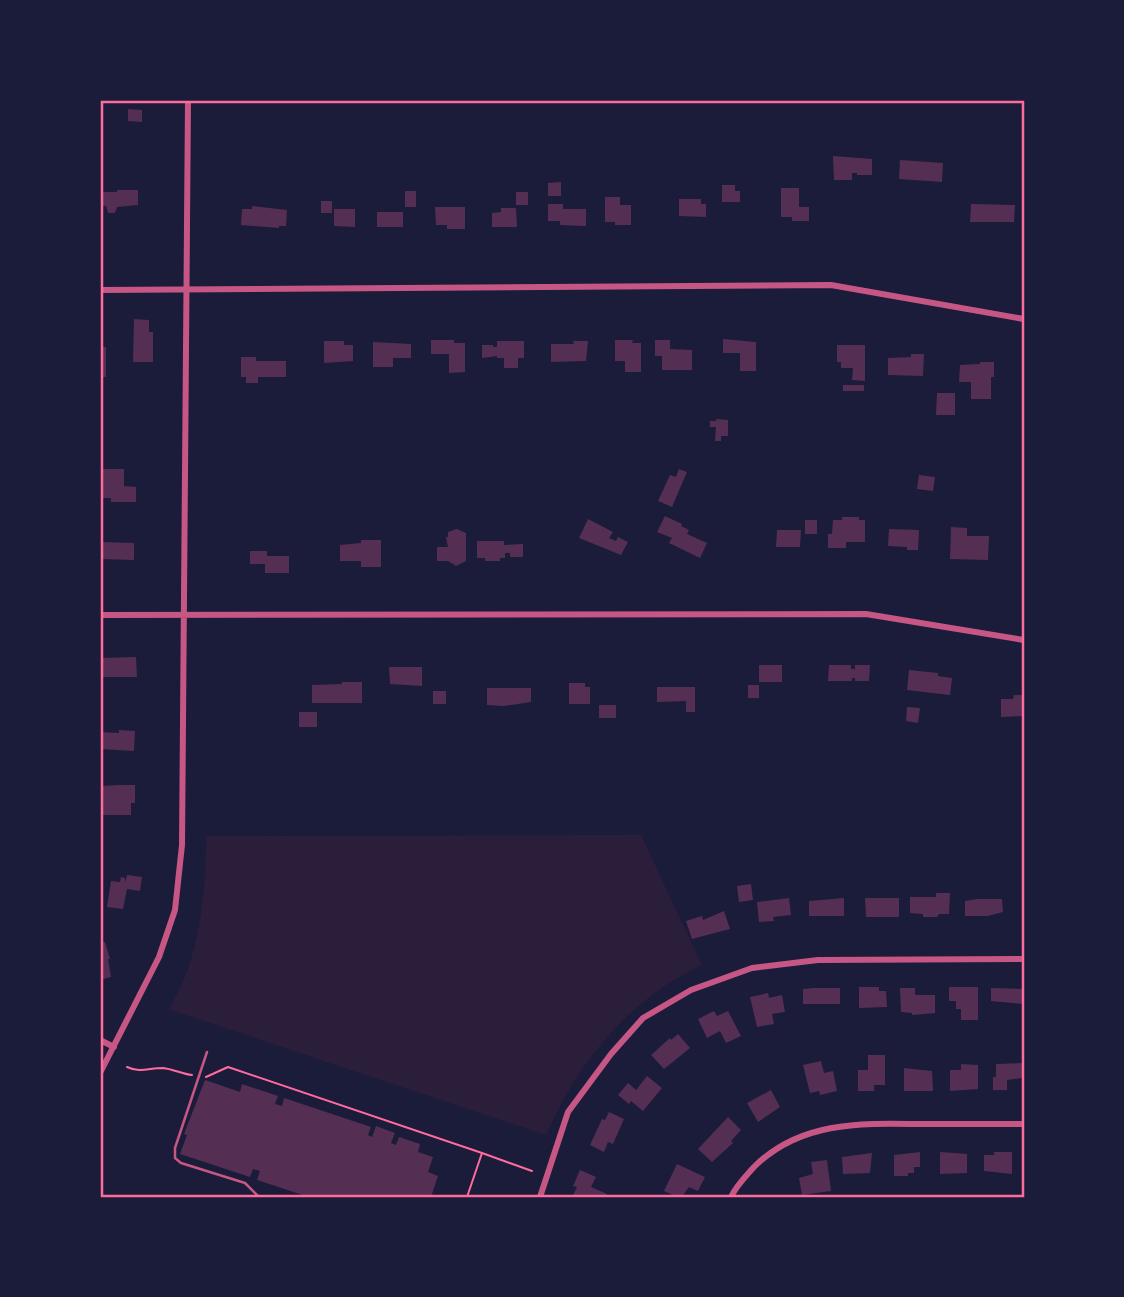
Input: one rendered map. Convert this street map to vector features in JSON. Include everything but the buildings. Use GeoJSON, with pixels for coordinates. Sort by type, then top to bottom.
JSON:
{"type":"FeatureCollection","features":[{"type":"Feature","properties":{"kind":"street"},"geometry":{"type":"LineString","coordinates":[[100,1073],[159,957],[175,910],[182,845],[188,100]]}},
{"type":"Feature","properties":{"kind":"street"},"geometry":{"type":"LineString","coordinates":[[100,290],[831,285],[1024,319]]}},
{"type":"Feature","properties":{"kind":"street"},"geometry":{"type":"LineString","coordinates":[[100,615],[866,614],[1024,640]]}},
{"type":"Feature","properties":{"kind":"street"},"geometry":{"type":"LineString","coordinates":[[540,1197],[568,1112],[589,1083],[643,1018],[691,990],[752,968],[818,960],[1024,959]]}},
{"type":"Feature","properties":{"kind":"street"},"geometry":{"type":"LineString","coordinates":[[100,1040],[114,1047]]}},
{"type":"Feature","properties":{"kind":"street"},"geometry":{"type":"LineString","coordinates":[[731,1197],[765,1157],[795,1139],[831,1126],[859,1123],[1024,1124]]}},
{"type":"Feature","properties":{"kind":"lane"},"geometry":{"type":"LineString","coordinates":[[207,1052],[175,1148],[175,1158],[181,1163],[245,1183],[259,1197]]}},
{"type":"Feature","properties":{"kind":"path"},"geometry":{"type":"LineString","coordinates":[[127,1067],[139,1071],[171,1069],[176,1073]]}},
{"type":"Feature","properties":{"kind":"path"},"geometry":{"type":"LineString","coordinates":[[202,1080],[228,1067],[532,1171]]}},
{"type":"Feature","properties":{"kind":"path"},"geometry":{"type":"LineString","coordinates":[[467,1197],[482,1153]]}},
{"type":"Feature","properties":{"kind":"shaded area"},"geometry":{"type":"Polygon","coordinates":[[[641,835],[702,965],[651,996],[609,1035],[574,1082],[546,1135],[168,1009],[187,970],[199,926],[205,879],[206,836],[641,835]]]}}]}
